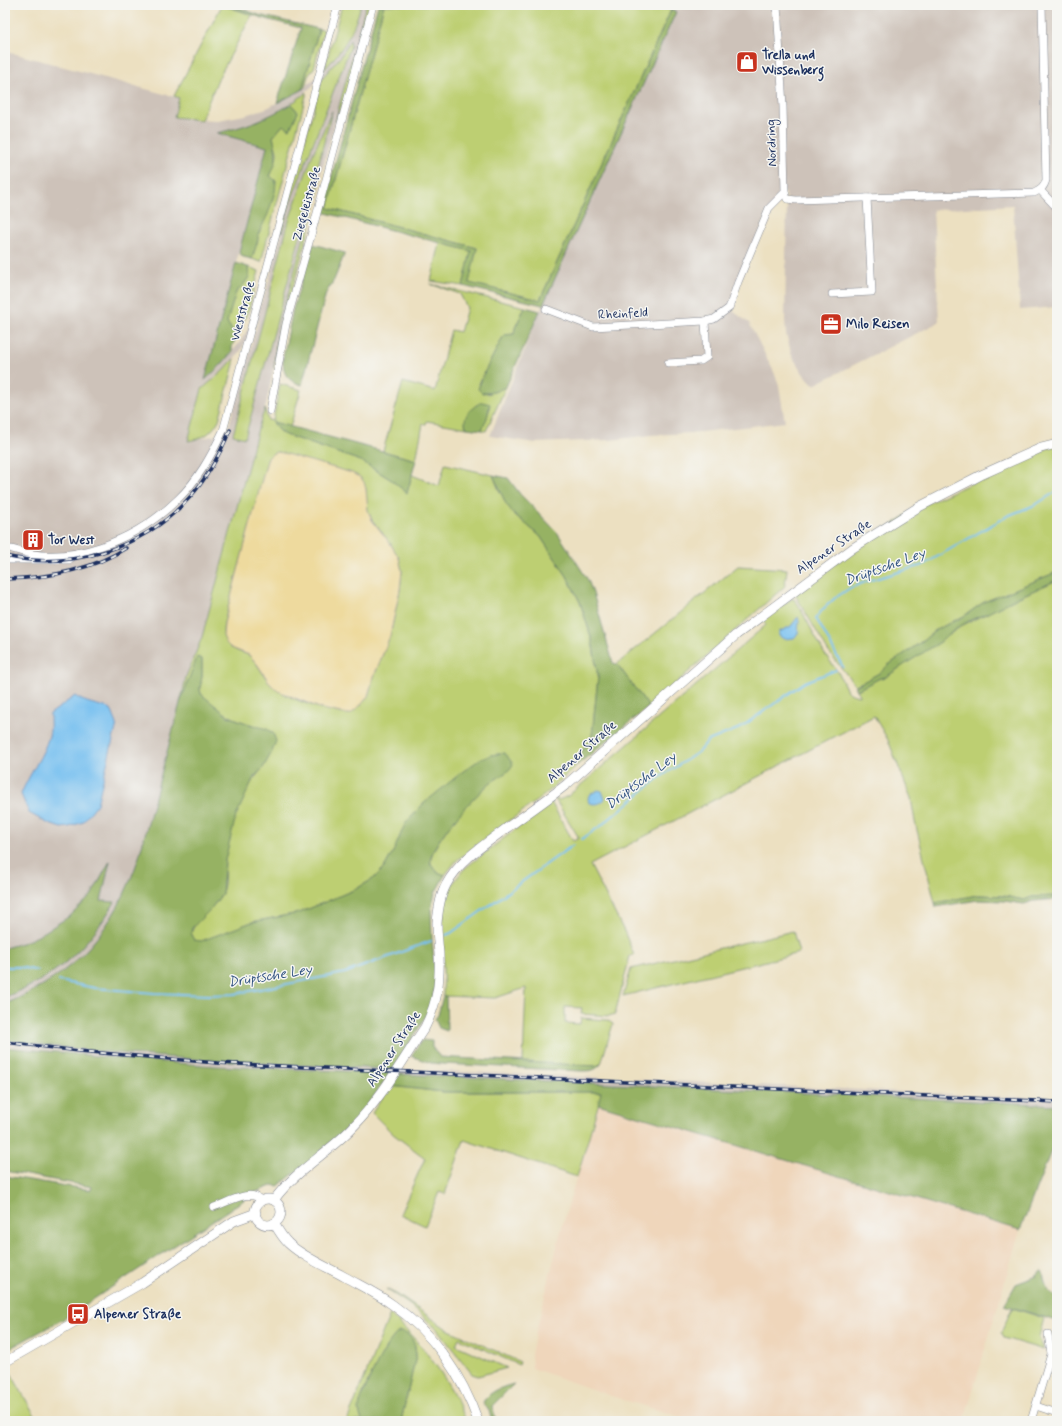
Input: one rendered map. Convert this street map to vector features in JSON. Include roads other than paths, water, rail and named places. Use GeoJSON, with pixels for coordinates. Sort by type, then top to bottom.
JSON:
{"type":"FeatureCollection","features":[{"type":"Feature","properties":{"kind":"street","name":"Weststraße"},"geometry":{"type":"LineString","coordinates":[[12,549],[28,554],[48,555],[77,553],[102,546],[128,535],[154,520],[179,499],[208,461],[223,431],[338,5]]}},
{"type":"Feature","properties":{"kind":"street","name":"Ziegeleistraße"},"geometry":{"type":"LineString","coordinates":[[270,411],[286,324],[373,5]]}},
{"type":"Feature","properties":{"kind":"street","name":"Nordring"},"geometry":{"type":"LineString","coordinates":[[777,5],[785,192]]}},
{"type":"Feature","properties":{"kind":"street"},"geometry":{"type":"LineString","coordinates":[[785,192],[787,199],[796,200],[1034,193],[1040,190],[1046,180],[1042,5]]}},
{"type":"Feature","properties":{"kind":"street"},"geometry":{"type":"LineString","coordinates":[[1040,190],[1057,208]]}},
{"type":"Feature","properties":{"kind":"street","name":"Rheinfeld"},"geometry":{"type":"LineString","coordinates":[[546,309],[593,327],[705,321],[714,319],[729,308],[738,282],[769,208],[785,192]]}},
{"type":"Feature","properties":{"kind":"street"},"geometry":{"type":"LineString","coordinates":[[832,294],[872,292],[867,198]]}},
{"type":"Feature","properties":{"kind":"street"},"geometry":{"type":"LineString","coordinates":[[668,364],[701,361],[707,356],[705,321]]}},
{"type":"Feature","properties":{"kind":"street","name":"Alpener Straße"},"geometry":{"type":"LineString","coordinates":[[274,1200],[291,1180],[331,1148],[365,1115],[425,1027],[432,1014],[438,992],[439,955],[437,924],[439,909],[446,885],[459,866],[482,846],[567,784],[736,635],[853,548],[917,508],[981,475],[1041,448],[1057,444]]}},
{"type":"Feature","properties":{"kind":"street","name":"Weststraße"},"geometry":{"type":"LineString","coordinates":[[9,560],[69,560],[77,553]]}},
{"type":"Feature","properties":{"kind":"street"},"geometry":{"type":"LineString","coordinates":[[214,1207],[246,1195],[258,1197],[261,1201]]}},
{"type":"Feature","properties":{"kind":"street"},"geometry":{"type":"LineString","coordinates":[[268,1199],[274,1200],[280,1206],[281,1214],[278,1221],[266,1224],[262,1223],[259,1221],[256,1213],[257,1207],[261,1201],[268,1199]]}},
{"type":"Feature","properties":{"kind":"street"},"geometry":{"type":"LineString","coordinates":[[5,1362],[142,1283],[234,1221],[256,1213]]}},
{"type":"Feature","properties":{"kind":"street"},"geometry":{"type":"LineString","coordinates":[[274,1223],[284,1239],[298,1251],[385,1300],[411,1320],[435,1344],[450,1364],[466,1391],[478,1421]]}},
{"type":"Feature","properties":{"kind":"street"},"geometry":{"type":"LineString","coordinates":[[1031,1421],[1051,1354],[1048,1334]]}},
{"type":"Feature","properties":{"kind":"street"},"geometry":{"type":"LineString","coordinates":[[1036,1406],[1057,1413]]}},
{"type":"Feature","properties":{"kind":"water"},"geometry":{"type":"Polygon","coordinates":[[[798,617],[798,634],[794,638],[784,639],[779,636],[779,632],[791,626],[798,617]]]}},
{"type":"Feature","properties":{"kind":"water"},"geometry":{"type":"Polygon","coordinates":[[[75,696],[87,702],[111,709],[117,724],[97,804],[83,822],[61,828],[49,824],[29,813],[21,794],[40,758],[49,736],[50,714],[75,696]]]}},
{"type":"Feature","properties":{"kind":"water"},"geometry":{"type":"Polygon","coordinates":[[[598,790],[602,791],[605,799],[598,804],[589,803],[589,795],[598,790]]]}},
{"type":"Feature","properties":{"kind":"waterway","name":"Drüptsche Ley"},"geometry":{"type":"LineString","coordinates":[[843,667],[816,618],[835,598],[850,588],[868,581],[923,565],[1007,516],[1035,505],[1057,491]]}},
{"type":"Feature","properties":{"kind":"waterway","name":"Drüptsche Ley"},"geometry":{"type":"LineString","coordinates":[[582,839],[602,825],[656,780],[697,753],[708,741],[740,728],[805,682],[836,670]]}},
{"type":"Feature","properties":{"kind":"waterway","name":"Drüptsche Ley"},"geometry":{"type":"LineString","coordinates":[[446,935],[451,933],[573,845]]}},
{"type":"Feature","properties":{"kind":"waterway","name":"Drüptsche Ley"},"geometry":{"type":"LineString","coordinates":[[59,981],[95,988],[154,993],[209,995],[234,994],[345,973],[431,941]]}},
{"type":"Feature","properties":{"kind":"waterway","name":"Drüptsche Ley"},"geometry":{"type":"LineString","coordinates":[[5,967],[20,967],[38,971]]}},
{"type":"Feature","properties":{"kind":"railway"},"geometry":{"type":"LineString","coordinates":[[5,556],[30,560],[55,560],[81,557],[105,551],[129,542],[151,530],[172,515],[190,497],[213,465],[230,430]]}},
{"type":"Feature","properties":{"kind":"railway"},"geometry":{"type":"LineString","coordinates":[[5,579],[37,577],[68,572],[98,562],[126,548]]}},
{"type":"Feature","properties":{"kind":"railway"},"geometry":{"type":"LineString","coordinates":[[5,1042],[79,1051],[217,1063],[1057,1102]]}},
{"type":"Feature","properties":{"kind":"place","name":"Trella und Wissenberg"},"geometry":{"type":"Point","coordinates":[747,62]}},
{"type":"Feature","properties":{"kind":"place","name":"Milo Reisen"},"geometry":{"type":"Point","coordinates":[831,324]}},
{"type":"Feature","properties":{"kind":"place","name":"Tor West"},"geometry":{"type":"Point","coordinates":[33,540]}},
{"type":"Feature","properties":{"kind":"place","name":"Alpener Straße"},"geometry":{"type":"Point","coordinates":[78,1314]}}]}
